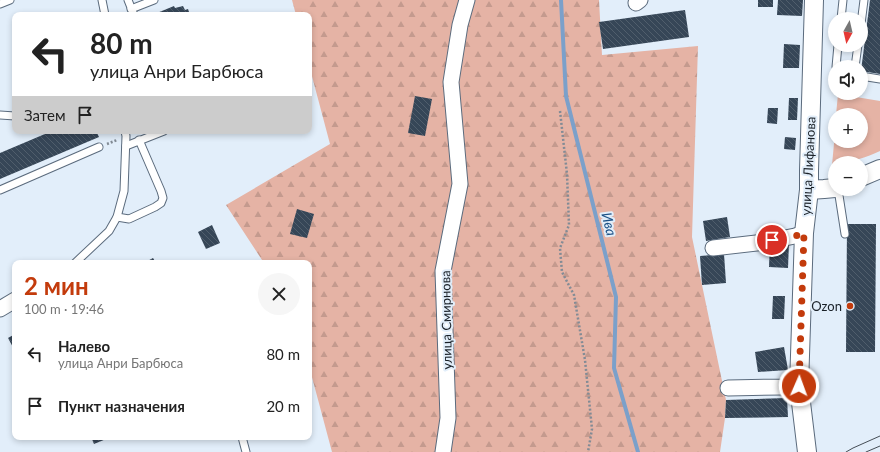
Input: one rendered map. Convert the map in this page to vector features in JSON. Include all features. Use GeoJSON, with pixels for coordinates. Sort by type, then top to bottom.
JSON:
{"type":"FeatureCollection","features":[{"type":"Feature","properties":{"kind":"street","name":"улица Смирнова"},"geometry":{"type":"LineString","coordinates":[[444,452],[448,418],[443,271],[460,184],[451,82],[460,25],[467,0]]}},
{"type":"Feature","properties":{"kind":"street","name":"улица Лифанова"},"geometry":{"type":"LineString","coordinates":[[807,452],[799,386],[804,233],[809,190],[814,0]]}},
{"type":"Feature","properties":{"kind":"street"},"geometry":{"type":"LineString","coordinates":[[868,174],[880,169]]}},
{"type":"Feature","properties":{"kind":"street"},"geometry":{"type":"LineString","coordinates":[[809,190],[828,189]]}},
{"type":"Feature","properties":{"kind":"street"},"geometry":{"type":"LineString","coordinates":[[713,248],[765,242],[804,233]]}},
{"type":"Feature","properties":{"kind":"street"},"geometry":{"type":"LineString","coordinates":[[0,309],[12,302]]}},
{"type":"Feature","properties":{"kind":"street"},"geometry":{"type":"LineString","coordinates":[[728,388],[799,386]]}},
{"type":"Feature","properties":{"kind":"lane"},"geometry":{"type":"LineString","coordinates":[[0,4],[10,0]]}},
{"type":"Feature","properties":{"kind":"lane"},"geometry":{"type":"LineString","coordinates":[[102,0],[104,12]]}},
{"type":"Feature","properties":{"kind":"lane"},"geometry":{"type":"LineString","coordinates":[[128,0],[132,12],[154,0]]}},
{"type":"Feature","properties":{"kind":"lane"},"geometry":{"type":"LineString","coordinates":[[842,12],[844,0]]}},
{"type":"Feature","properties":{"kind":"lane"},"geometry":{"type":"LineString","coordinates":[[862,12],[864,0]]}},
{"type":"Feature","properties":{"kind":"lane"},"geometry":{"type":"LineString","coordinates":[[868,77],[880,78]]}},
{"type":"Feature","properties":{"kind":"lane"},"geometry":{"type":"LineString","coordinates":[[0,115],[12,116]]}},
{"type":"Feature","properties":{"kind":"lane"},"geometry":{"type":"LineString","coordinates":[[78,260],[109,231],[117,216],[124,192],[126,146],[125,134]]}},
{"type":"Feature","properties":{"kind":"lane"},"geometry":{"type":"LineString","coordinates":[[126,146],[156,134]]}},
{"type":"Feature","properties":{"kind":"lane"},"geometry":{"type":"LineString","coordinates":[[117,216],[130,218],[161,203],[161,191],[139,140]]}},
{"type":"Feature","properties":{"kind":"lane"},"geometry":{"type":"LineString","coordinates":[[0,190],[99,147]]}},
{"type":"Feature","properties":{"kind":"lane"},"geometry":{"type":"LineString","coordinates":[[838,196],[845,234]]}},
{"type":"Feature","properties":{"kind":"lane"},"geometry":{"type":"LineString","coordinates":[[243,440],[246,452]]}},
{"type":"Feature","properties":{"kind":"path"},"geometry":{"type":"LineString","coordinates":[[560,110],[569,225],[560,248],[562,272],[574,295],[585,360],[592,429],[588,452]]}},
{"type":"Feature","properties":{"kind":"path"},"geometry":{"type":"LineString","coordinates":[[99,147],[125,134]]}},
{"type":"Feature","properties":{"kind":"green space"},"geometry":{"type":"Polygon","coordinates":[[[292,0],[599,0],[602,55],[698,46],[692,237],[726,400],[720,452],[332,452],[312,377],[312,260],[262,260],[226,205],[330,144],[312,76],[312,12],[295,12],[292,0]]]}},
{"type":"Feature","properties":{"kind":"green space"},"geometry":{"type":"Polygon","coordinates":[[[868,99],[880,101],[880,151],[867,156],[833,156],[834,148],[868,148],[868,108],[837,108],[837,100],[868,99]]]}},
{"type":"Feature","properties":{"kind":"building"},"geometry":{"type":"Polygon","coordinates":[[[758,0],[773,0],[773,7],[758,7],[758,0]]]}},
{"type":"Feature","properties":{"kind":"building"},"geometry":{"type":"Polygon","coordinates":[[[778,0],[803,0],[802,16],[777,15],[778,0]]]}},
{"type":"Feature","properties":{"kind":"building"},"geometry":{"type":"Polygon","coordinates":[[[870,0],[880,0],[880,74],[868,72],[868,60],[862,60],[863,52],[868,52],[868,16],[870,0]]]}},
{"type":"Feature","properties":{"kind":"building"},"geometry":{"type":"Polygon","coordinates":[[[174,6],[175,8],[183,6],[185,10],[188,9],[189,12],[159,12],[174,6]]]}},
{"type":"Feature","properties":{"kind":"building"},"geometry":{"type":"Polygon","coordinates":[[[685,10],[689,37],[603,49],[599,22],[685,10]]]}},
{"type":"Feature","properties":{"kind":"building"},"geometry":{"type":"Polygon","coordinates":[[[784,44],[800,45],[799,68],[783,68],[784,44]]]}},
{"type":"Feature","properties":{"kind":"building"},"geometry":{"type":"Polygon","coordinates":[[[415,96],[432,99],[425,136],[408,133],[415,96]]]}},
{"type":"Feature","properties":{"kind":"building"},"geometry":{"type":"Polygon","coordinates":[[[789,98],[798,98],[797,120],[788,120],[789,98]]]}},
{"type":"Feature","properties":{"kind":"building"},"geometry":{"type":"Polygon","coordinates":[[[768,108],[778,108],[777,124],[767,123],[768,108]]]}},
{"type":"Feature","properties":{"kind":"building"},"geometry":{"type":"Polygon","coordinates":[[[45,134],[98,134],[99,137],[0,179],[0,153],[45,134]]]}},
{"type":"Feature","properties":{"kind":"building"},"geometry":{"type":"Polygon","coordinates":[[[785,137],[796,138],[795,150],[784,149],[785,137]]]}},
{"type":"Feature","properties":{"kind":"building"},"geometry":{"type":"Polygon","coordinates":[[[297,209],[314,214],[307,238],[290,234],[297,209]]]}},
{"type":"Feature","properties":{"kind":"building"},"geometry":{"type":"Polygon","coordinates":[[[727,217],[730,237],[706,241],[703,221],[727,217]]]}},
{"type":"Feature","properties":{"kind":"building"},"geometry":{"type":"Polygon","coordinates":[[[847,224],[876,224],[875,352],[846,352],[847,224]]]}},
{"type":"Feature","properties":{"kind":"building"},"geometry":{"type":"Polygon","coordinates":[[[212,225],[220,243],[206,249],[198,232],[212,225]]]}},
{"type":"Feature","properties":{"kind":"building"},"geometry":{"type":"Polygon","coordinates":[[[770,242],[789,243],[788,268],[769,267],[770,242]]]}},
{"type":"Feature","properties":{"kind":"building"},"geometry":{"type":"Polygon","coordinates":[[[724,254],[726,283],[702,285],[700,256],[724,254]]]}},
{"type":"Feature","properties":{"kind":"building"},"geometry":{"type":"Polygon","coordinates":[[[773,296],[785,296],[784,319],[772,319],[773,296]]]}},
{"type":"Feature","properties":{"kind":"building"},"geometry":{"type":"Polygon","coordinates":[[[12,336],[12,345],[8,338],[12,336]]]}},
{"type":"Feature","properties":{"kind":"building"},"geometry":{"type":"Polygon","coordinates":[[[784,347],[788,370],[758,372],[755,352],[784,347]]]}},
{"type":"Feature","properties":{"kind":"building"},"geometry":{"type":"Polygon","coordinates":[[[787,398],[788,417],[725,418],[726,400],[787,398]]]}},
{"type":"Feature","properties":{"kind":"building"},"geometry":{"type":"Polygon","coordinates":[[[92,440],[104,440],[94,444],[92,440]]]}},
{"type":"Feature","properties":{"kind":"waterway","name":"Ива"},"geometry":{"type":"LineString","coordinates":[[561,0],[566,96],[616,297],[614,368],[638,452]]}},
{"type":"Feature","properties":{"kind":"tram line"},"geometry":{"type":"LineString","coordinates":[[846,452],[880,436]]}},
{"type":"Feature","properties":{"kind":"tram line"},"geometry":{"type":"LineString","coordinates":[[866,452],[880,446]]}},
{"type":"Feature","properties":{"kind":"place","name":"Ozon"},"geometry":{"type":"Point","coordinates":[850,306]}},
{"type":"Feature","properties":{"kind":"route"},"geometry":{"type":"LineString","coordinates":[[772,240],[804,233],[799,386]]}}]}
